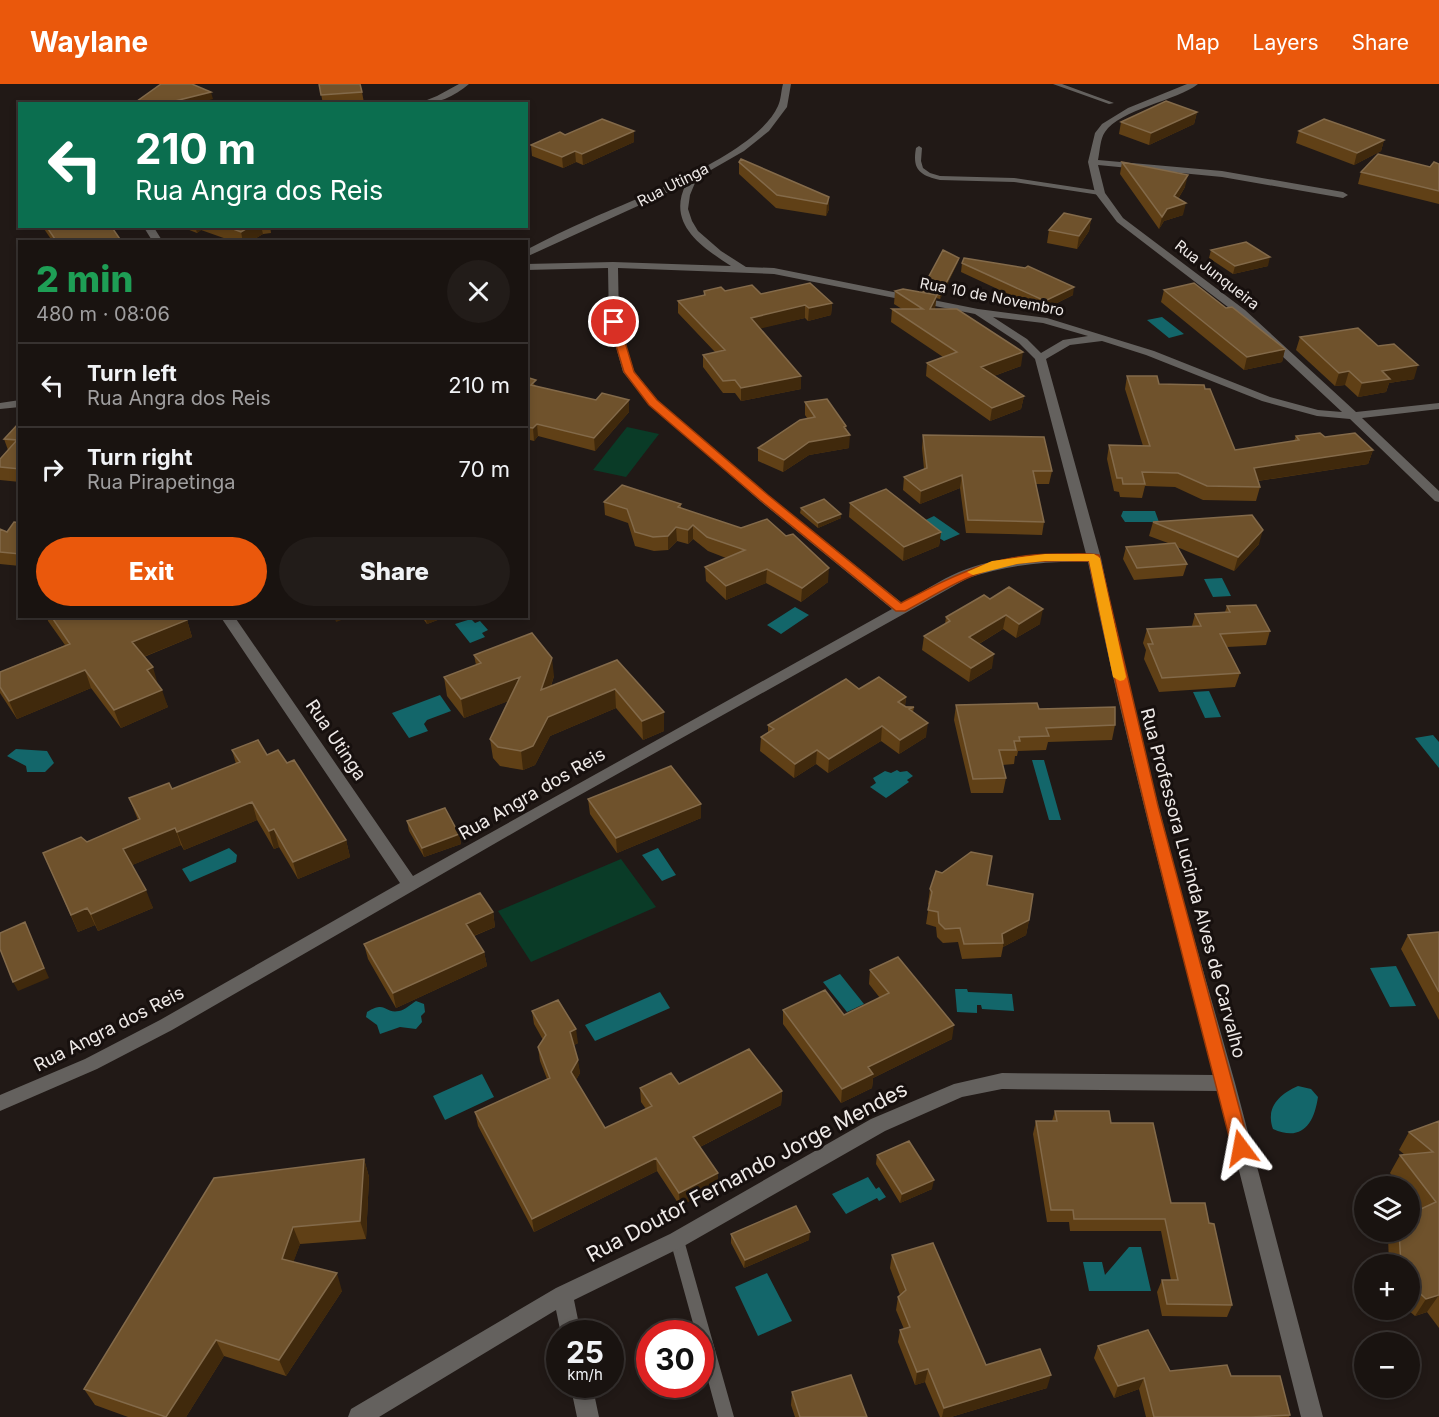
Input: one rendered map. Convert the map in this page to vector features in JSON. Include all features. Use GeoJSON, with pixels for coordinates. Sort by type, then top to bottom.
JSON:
{"type":"FeatureCollection","features":[{"type":"Feature","properties":{"kind":"street"},"geometry":{"type":"LineString","coordinates":[[427,102],[440,98],[465,84]]}},
{"type":"Feature","properties":{"kind":"street","name":"Rua Utinga"},"geometry":{"type":"LineString","coordinates":[[528,253],[593,221],[693,178],[748,143],[775,120],[784,106],[787,84]]}},
{"type":"Feature","properties":{"kind":"street","name":"Rua Junqueira"},"geometry":{"type":"LineString","coordinates":[[1194,84],[1131,110],[1105,126],[1099,133],[1093,162],[1100,193],[1120,220],[1241,312],[1315,378],[1439,498]]}},
{"type":"Feature","properties":{"kind":"street"},"geometry":{"type":"LineString","coordinates":[[1093,162],[1222,174],[1343,195]]}},
{"type":"Feature","properties":{"kind":"street"},"geometry":{"type":"LineString","coordinates":[[693,178],[685,190],[683,215],[692,230],[744,270]]}},
{"type":"Feature","properties":{"kind":"street"},"geometry":{"type":"LineString","coordinates":[[613,266],[614,322],[629,372],[653,402],[764,498],[900,608]]}},
{"type":"Feature","properties":{"kind":"street","name":"Rua 10 de Novembro"},"geometry":{"type":"LineString","coordinates":[[528,267],[613,266],[774,271],[978,312],[1043,320],[1103,337],[1292,408],[1352,416],[1439,405]]}},
{"type":"Feature","properties":{"kind":"street"},"geometry":{"type":"LineString","coordinates":[[978,312],[1023,341],[1040,358],[1067,342],[1103,337]]}},
{"type":"Feature","properties":{"kind":"street","name":"Rua Professora Lucinda Alves de Carvalho"},"geometry":{"type":"LineString","coordinates":[[1040,358],[1094,558],[1150,806],[1226,1083],[1312,1417]]}},
{"type":"Feature","properties":{"kind":"street"},"geometry":{"type":"LineString","coordinates":[[0,406],[18,403]]}},
{"type":"Feature","properties":{"kind":"street","name":"Rua Angra dos Reis"},"geometry":{"type":"LineString","coordinates":[[0,1103],[91,1064],[156,1030],[900,608],[963,575],[992,565],[1045,557],[1094,558]]}},
{"type":"Feature","properties":{"kind":"street","name":"Rua Utinga"},"geometry":{"type":"LineString","coordinates":[[228,618],[411,886]]}},
{"type":"Feature","properties":{"kind":"street","name":"Rua Doutor Fernando Jorge Mendes"},"geometry":{"type":"LineString","coordinates":[[359,1417],[563,1295],[677,1240],[878,1125],[960,1090],[1013,1081],[1226,1083]]}},
{"type":"Feature","properties":{"kind":"street"},"geometry":{"type":"LineString","coordinates":[[563,1295],[568,1320]]}},
{"type":"Feature","properties":{"kind":"street"},"geometry":{"type":"LineString","coordinates":[[584,1398],[588,1417]]}},
{"type":"Feature","properties":{"kind":"lane"},"geometry":{"type":"LineString","coordinates":[[1056,84],[1111,103]]}},
{"type":"Feature","properties":{"kind":"lane"},"geometry":{"type":"LineString","coordinates":[[919,148],[916,160],[919,169],[940,178],[1014,180],[1100,193]]}},
{"type":"Feature","properties":{"kind":"lane"},"geometry":{"type":"LineString","coordinates":[[677,1240],[726,1417]]}},
{"type":"Feature","properties":{"kind":"green space"},"geometry":{"type":"Polygon","coordinates":[[[627,427],[659,434],[626,477],[593,470],[627,427]]]}},
{"type":"Feature","properties":{"kind":"green space"},"geometry":{"type":"Polygon","coordinates":[[[621,859],[656,907],[531,962],[498,911],[621,859]]]}},
{"type":"Feature","properties":{"kind":"water"},"geometry":{"type":"Polygon","coordinates":[[[1162,317],[1184,334],[1169,338],[1147,320],[1162,317]]]}},
{"type":"Feature","properties":{"kind":"water"},"geometry":{"type":"Polygon","coordinates":[[[1123,511],[1155,511],[1159,522],[1125,522],[1121,516],[1123,511]]]}},
{"type":"Feature","properties":{"kind":"water"},"geometry":{"type":"Polygon","coordinates":[[[934,516],[960,534],[944,541],[917,524],[934,516]]]}},
{"type":"Feature","properties":{"kind":"water"},"geometry":{"type":"Polygon","coordinates":[[[1222,578],[1231,596],[1213,597],[1204,579],[1222,578]]]}},
{"type":"Feature","properties":{"kind":"water"},"geometry":{"type":"Polygon","coordinates":[[[795,607],[809,615],[781,634],[767,625],[795,607]]]}},
{"type":"Feature","properties":{"kind":"water"},"geometry":{"type":"Polygon","coordinates":[[[471,619],[475,623],[480,621],[488,630],[482,633],[485,637],[470,643],[455,624],[471,619]]]}},
{"type":"Feature","properties":{"kind":"water"},"geometry":{"type":"Polygon","coordinates":[[[1209,691],[1221,717],[1205,718],[1193,692],[1209,691]]]}},
{"type":"Feature","properties":{"kind":"water"},"geometry":{"type":"Polygon","coordinates":[[[440,695],[451,711],[427,720],[424,724],[428,731],[409,738],[392,713],[440,695]]]}},
{"type":"Feature","properties":{"kind":"water"},"geometry":{"type":"Polygon","coordinates":[[[1433,735],[1439,742],[1439,768],[1415,738],[1433,735]]]}},
{"type":"Feature","properties":{"kind":"water"},"geometry":{"type":"Polygon","coordinates":[[[16,749],[47,751],[54,763],[45,772],[27,772],[26,766],[7,756],[16,749]]]}},
{"type":"Feature","properties":{"kind":"water"},"geometry":{"type":"Polygon","coordinates":[[[1032,760],[1044,760],[1061,820],[1049,820],[1032,760]]]}},
{"type":"Feature","properties":{"kind":"water"},"geometry":{"type":"Polygon","coordinates":[[[897,770],[907,771],[913,776],[907,780],[909,782],[886,798],[870,787],[876,783],[873,778],[885,771],[891,773],[897,770]]]}},
{"type":"Feature","properties":{"kind":"water"},"geometry":{"type":"Polygon","coordinates":[[[229,848],[237,855],[236,862],[190,882],[182,869],[229,848]]]}},
{"type":"Feature","properties":{"kind":"water"},"geometry":{"type":"Polygon","coordinates":[[[658,848],[676,875],[662,881],[642,855],[658,848]]]}},
{"type":"Feature","properties":{"kind":"water"},"geometry":{"type":"Polygon","coordinates":[[[1396,966],[1416,1006],[1390,1007],[1370,968],[1396,966]]]}},
{"type":"Feature","properties":{"kind":"water"},"geometry":{"type":"Polygon","coordinates":[[[840,974],[864,1004],[847,1012],[823,982],[840,974]]]}},
{"type":"Feature","properties":{"kind":"water"},"geometry":{"type":"Polygon","coordinates":[[[955,989],[967,989],[968,992],[1012,994],[1014,1011],[982,1009],[981,1005],[977,1005],[977,1013],[957,1012],[955,989]]]}},
{"type":"Feature","properties":{"kind":"water"},"geometry":{"type":"Polygon","coordinates":[[[660,992],[670,1008],[595,1041],[585,1025],[660,992]]]}},
{"type":"Feature","properties":{"kind":"water"},"geometry":{"type":"Polygon","coordinates":[[[416,1001],[424,1004],[425,1012],[421,1016],[422,1022],[416,1029],[400,1027],[380,1034],[377,1025],[366,1017],[367,1012],[378,1007],[399,1011],[416,1001]]]}},
{"type":"Feature","properties":{"kind":"water"},"geometry":{"type":"Polygon","coordinates":[[[482,1074],[494,1097],[445,1120],[433,1096],[482,1074]]]}},
{"type":"Feature","properties":{"kind":"water"},"geometry":{"type":"Polygon","coordinates":[[[1298,1086],[1311,1089],[1318,1097],[1310,1122],[1299,1132],[1283,1132],[1273,1129],[1271,1114],[1276,1102],[1285,1093],[1298,1086]]]}},
{"type":"Feature","properties":{"kind":"water"},"geometry":{"type":"Polygon","coordinates":[[[868,1177],[876,1189],[879,1187],[886,1197],[879,1201],[877,1198],[846,1214],[832,1194],[868,1177]]]}},
{"type":"Feature","properties":{"kind":"water"},"geometry":{"type":"Polygon","coordinates":[[[1129,1247],[1141,1247],[1151,1291],[1089,1291],[1083,1262],[1102,1262],[1105,1275],[1129,1247]]]}},
{"type":"Feature","properties":{"kind":"water"},"geometry":{"type":"Polygon","coordinates":[[[767,1273],[792,1321],[758,1336],[735,1287],[767,1273]]]}},
{"type":"Feature","properties":{"kind":"building"},"geometry":{"type":"Polygon","coordinates":[[[161,84],[192,84],[211,92],[171,102],[136,102],[161,84]]]}},
{"type":"Feature","properties":{"kind":"building"},"geometry":{"type":"Polygon","coordinates":[[[319,84],[360,84],[362,92],[321,95],[319,84]]]}},
{"type":"Feature","properties":{"kind":"building"},"geometry":{"type":"Polygon","coordinates":[[[1166,101],[1197,112],[1151,133],[1121,122],[1166,101]]]}},
{"type":"Feature","properties":{"kind":"building"},"geometry":{"type":"Polygon","coordinates":[[[602,119],[634,131],[582,154],[575,151],[562,157],[531,145],[560,132],[565,135],[602,119]]]}},
{"type":"Feature","properties":{"kind":"building"},"geometry":{"type":"Polygon","coordinates":[[[1324,119],[1384,140],[1357,153],[1299,131],[1324,119]]]}},
{"type":"Feature","properties":{"kind":"building"},"geometry":{"type":"Polygon","coordinates":[[[1378,154],[1430,167],[1434,162],[1439,164],[1439,191],[1361,172],[1378,154]]]}},
{"type":"Feature","properties":{"kind":"building"},"geometry":{"type":"Polygon","coordinates":[[[741,159],[829,197],[827,204],[777,195],[739,162],[741,159]]]}},
{"type":"Feature","properties":{"kind":"building"},"geometry":{"type":"Polygon","coordinates":[[[1122,162],[1188,175],[1174,196],[1186,203],[1167,209],[1162,217],[1122,162]]]}},
{"type":"Feature","properties":{"kind":"building"},"geometry":{"type":"Polygon","coordinates":[[[1064,213],[1091,219],[1079,236],[1049,230],[1064,213]]]}},
{"type":"Feature","properties":{"kind":"building"},"geometry":{"type":"Polygon","coordinates":[[[47,228],[112,228],[121,240],[56,240],[47,228]]]}},
{"type":"Feature","properties":{"kind":"building"},"geometry":{"type":"Polygon","coordinates":[[[230,228],[248,228],[241,232],[230,228]]]}},
{"type":"Feature","properties":{"kind":"building"},"geometry":{"type":"Polygon","coordinates":[[[1246,242],[1270,257],[1235,266],[1211,250],[1246,242]]]}},
{"type":"Feature","properties":{"kind":"building"},"geometry":{"type":"Polygon","coordinates":[[[943,250],[959,258],[940,295],[921,291],[943,250]]]}},
{"type":"Feature","properties":{"kind":"building"},"geometry":{"type":"Polygon","coordinates":[[[964,258],[1025,268],[1028,266],[1074,287],[1045,301],[962,263],[964,258]]]}},
{"type":"Feature","properties":{"kind":"building"},"geometry":{"type":"Polygon","coordinates":[[[810,283],[832,303],[809,308],[805,305],[751,318],[801,376],[741,388],[735,380],[723,381],[703,355],[725,350],[678,301],[705,295],[704,291],[721,287],[725,291],[752,285],[761,294],[810,283]]]}},
{"type":"Feature","properties":{"kind":"building"},"geometry":{"type":"Polygon","coordinates":[[[1194,283],[1226,308],[1232,307],[1285,349],[1247,357],[1164,290],[1194,283]]]}},
{"type":"Feature","properties":{"kind":"building"},"geometry":{"type":"Polygon","coordinates":[[[903,289],[937,295],[930,309],[957,309],[1023,352],[981,367],[1024,396],[992,408],[927,363],[957,352],[892,309],[923,309],[895,291],[903,289]]]}},
{"type":"Feature","properties":{"kind":"building"},"geometry":{"type":"Polygon","coordinates":[[[1358,328],[1378,346],[1394,344],[1418,365],[1382,371],[1390,379],[1362,383],[1349,371],[1339,373],[1300,337],[1358,328]]]}},
{"type":"Feature","properties":{"kind":"building"},"geometry":{"type":"Polygon","coordinates":[[[1127,376],[1157,376],[1159,384],[1204,385],[1205,389],[1210,389],[1235,450],[1299,440],[1296,436],[1320,433],[1325,437],[1355,433],[1373,450],[1254,468],[1260,487],[1207,486],[1178,473],[1142,472],[1145,484],[1123,484],[1122,478],[1117,478],[1109,445],[1150,446],[1127,376]]]}},
{"type":"Feature","properties":{"kind":"building"},"geometry":{"type":"Polygon","coordinates":[[[528,378],[536,380],[531,385],[596,400],[602,393],[629,400],[594,438],[537,424],[533,428],[528,427],[528,378]]]}},
{"type":"Feature","properties":{"kind":"building"},"geometry":{"type":"Polygon","coordinates":[[[827,399],[850,435],[809,442],[784,460],[758,448],[800,420],[815,417],[805,402],[827,399]]]}},
{"type":"Feature","properties":{"kind":"building"},"geometry":{"type":"Polygon","coordinates":[[[18,424],[18,469],[0,467],[0,459],[17,440],[4,439],[18,424]]]}},
{"type":"Feature","properties":{"kind":"building"},"geometry":{"type":"Polygon","coordinates":[[[923,435],[1044,437],[1052,471],[1033,471],[1044,522],[968,520],[962,475],[921,491],[904,477],[927,468],[923,435]]]}},
{"type":"Feature","properties":{"kind":"building"},"geometry":{"type":"Polygon","coordinates":[[[622,485],[681,504],[678,507],[741,528],[767,519],[786,536],[793,534],[829,568],[802,588],[767,569],[726,586],[705,567],[745,550],[707,537],[693,525],[688,530],[676,527],[668,536],[653,537],[635,532],[627,509],[604,502],[622,485]]]}},
{"type":"Feature","properties":{"kind":"building"},"geometry":{"type":"Polygon","coordinates":[[[886,489],[941,532],[904,547],[850,503],[886,489]]]}},
{"type":"Feature","properties":{"kind":"building"},"geometry":{"type":"Polygon","coordinates":[[[824,499],[841,514],[818,523],[801,508],[824,499]]]}},
{"type":"Feature","properties":{"kind":"building"},"geometry":{"type":"Polygon","coordinates":[[[1252,515],[1263,530],[1238,557],[1153,522],[1252,515]]]}},
{"type":"Feature","properties":{"kind":"building"},"geometry":{"type":"Polygon","coordinates":[[[14,522],[18,523],[18,554],[0,552],[0,529],[7,532],[14,522]]]}},
{"type":"Feature","properties":{"kind":"building"},"geometry":{"type":"Polygon","coordinates":[[[1175,543],[1187,564],[1137,568],[1126,547],[1175,543]]]}},
{"type":"Feature","properties":{"kind":"building"},"geometry":{"type":"Polygon","coordinates":[[[1009,587],[1043,609],[1019,624],[1006,615],[969,637],[994,654],[971,668],[924,636],[950,621],[946,617],[984,595],[990,599],[1009,587]]]}},
{"type":"Feature","properties":{"kind":"building"},"geometry":{"type":"Polygon","coordinates":[[[1256,605],[1270,631],[1220,634],[1240,673],[1162,678],[1148,644],[1153,644],[1147,629],[1201,626],[1195,614],[1230,612],[1227,606],[1256,605]]]}},
{"type":"Feature","properties":{"kind":"building"},"geometry":{"type":"Polygon","coordinates":[[[52,618],[186,618],[187,620],[132,642],[153,667],[147,670],[162,690],[114,710],[85,670],[9,701],[0,687],[0,672],[70,644],[52,618]]]}},
{"type":"Feature","properties":{"kind":"building"},"geometry":{"type":"Polygon","coordinates":[[[532,633],[552,658],[541,690],[617,660],[664,712],[642,721],[615,689],[548,717],[533,746],[521,751],[498,747],[490,739],[520,677],[461,699],[444,677],[481,663],[474,655],[532,633]]]}},
{"type":"Feature","properties":{"kind":"building"},"geometry":{"type":"Polygon","coordinates":[[[879,677],[906,697],[898,702],[906,707],[914,707],[909,709],[928,723],[900,740],[882,726],[829,759],[817,750],[795,764],[761,737],[774,729],[768,725],[846,679],[859,689],[879,677]]]}},
{"type":"Feature","properties":{"kind":"building"},"geometry":{"type":"Polygon","coordinates":[[[1037,703],[1039,709],[1115,707],[1115,725],[1046,728],[1049,736],[1019,737],[1020,741],[1014,741],[1016,750],[999,750],[1006,778],[973,779],[956,705],[1037,703]]]}},
{"type":"Feature","properties":{"kind":"building"},"geometry":{"type":"Polygon","coordinates":[[[258,740],[267,755],[278,750],[287,763],[294,760],[346,840],[293,862],[274,829],[269,831],[252,802],[177,832],[175,828],[123,849],[146,890],[91,914],[87,908],[71,915],[43,853],[81,837],[87,842],[140,819],[129,798],[169,783],[172,789],[240,762],[232,750],[258,740]]]}},
{"type":"Feature","properties":{"kind":"building"},"geometry":{"type":"Polygon","coordinates":[[[671,766],[701,804],[616,838],[588,799],[671,766]]]}},
{"type":"Feature","properties":{"kind":"building"},"geometry":{"type":"Polygon","coordinates":[[[445,808],[459,834],[422,848],[407,821],[445,808]]]}},
{"type":"Feature","properties":{"kind":"building"},"geometry":{"type":"Polygon","coordinates":[[[971,852],[992,856],[987,885],[1033,894],[1029,920],[1002,934],[1003,943],[964,944],[960,928],[945,929],[939,923],[938,912],[928,910],[932,892],[930,889],[936,871],[942,873],[971,852]]]}},
{"type":"Feature","properties":{"kind":"building"},"geometry":{"type":"Polygon","coordinates":[[[480,893],[493,912],[466,924],[484,952],[393,993],[364,944],[480,893]]]}},
{"type":"Feature","properties":{"kind":"building"},"geometry":{"type":"Polygon","coordinates":[[[25,922],[44,968],[13,982],[0,949],[0,933],[25,922]]]}},
{"type":"Feature","properties":{"kind":"building"},"geometry":{"type":"Polygon","coordinates":[[[1439,932],[1439,992],[1408,935],[1439,932]]]}},
{"type":"Feature","properties":{"kind":"building"},"geometry":{"type":"Polygon","coordinates":[[[898,957],[954,1025],[868,1067],[873,1074],[842,1089],[783,1010],[825,990],[844,1015],[889,993],[870,970],[898,957]]]}},
{"type":"Feature","properties":{"kind":"building"},"geometry":{"type":"Polygon","coordinates":[[[558,1000],[576,1029],[570,1032],[578,1060],[571,1072],[605,1128],[652,1106],[640,1088],[671,1073],[679,1084],[749,1049],[782,1091],[693,1137],[718,1173],[679,1193],[656,1158],[532,1219],[475,1112],[550,1078],[538,1047],[546,1035],[532,1011],[558,1000]]]}},
{"type":"Feature","properties":{"kind":"building"},"geometry":{"type":"Polygon","coordinates":[[[1055,1111],[1109,1111],[1111,1123],[1153,1123],[1171,1203],[1205,1203],[1209,1223],[1214,1224],[1232,1305],[1167,1304],[1162,1280],[1178,1280],[1165,1219],[1074,1219],[1073,1210],[1051,1210],[1036,1121],[1057,1121],[1055,1111]]]}},
{"type":"Feature","properties":{"kind":"building"},"geometry":{"type":"Polygon","coordinates":[[[1439,1121],[1439,1295],[1426,1299],[1420,1293],[1420,1254],[1400,1254],[1400,1242],[1420,1242],[1420,1209],[1436,1202],[1420,1181],[1420,1176],[1416,1176],[1400,1155],[1433,1152],[1409,1132],[1439,1121]]]}},
{"type":"Feature","properties":{"kind":"building"},"geometry":{"type":"Polygon","coordinates":[[[909,1141],[934,1180],[902,1194],[877,1155],[909,1141]]]}},
{"type":"Feature","properties":{"kind":"building"},"geometry":{"type":"Polygon","coordinates":[[[364,1159],[360,1221],[293,1227],[282,1259],[337,1273],[279,1360],[216,1340],[166,1417],[84,1389],[214,1178],[364,1159]]]}},
{"type":"Feature","properties":{"kind":"building"},"geometry":{"type":"Polygon","coordinates":[[[796,1206],[810,1232],[745,1260],[731,1234],[796,1206]]]}},
{"type":"Feature","properties":{"kind":"building"},"geometry":{"type":"Polygon","coordinates":[[[933,1243],[986,1365],[1040,1349],[1051,1375],[944,1408],[928,1369],[917,1372],[900,1330],[910,1327],[898,1297],[906,1290],[892,1255],[933,1243]]]}},
{"type":"Feature","properties":{"kind":"building"},"geometry":{"type":"Polygon","coordinates":[[[1148,1330],[1170,1371],[1227,1365],[1231,1376],[1280,1376],[1290,1415],[1154,1417],[1144,1378],[1118,1386],[1098,1346],[1148,1330]]]}},
{"type":"Feature","properties":{"kind":"building"},"geometry":{"type":"Polygon","coordinates":[[[851,1375],[867,1417],[800,1417],[792,1392],[851,1375]]]}},
{"type":"Feature","properties":{"kind":"slow traffic"},"geometry":{"type":"LineString","coordinates":[[973,572],[1017,560],[1045,557],[1094,558],[1120,677]]}},
{"type":"Feature","properties":{"kind":"route"},"geometry":{"type":"LineString","coordinates":[[614,322],[629,372],[653,402],[764,498],[900,608],[963,575],[992,565],[1045,557],[1094,558],[1150,806],[1226,1083],[1241,1148]]}}]}
